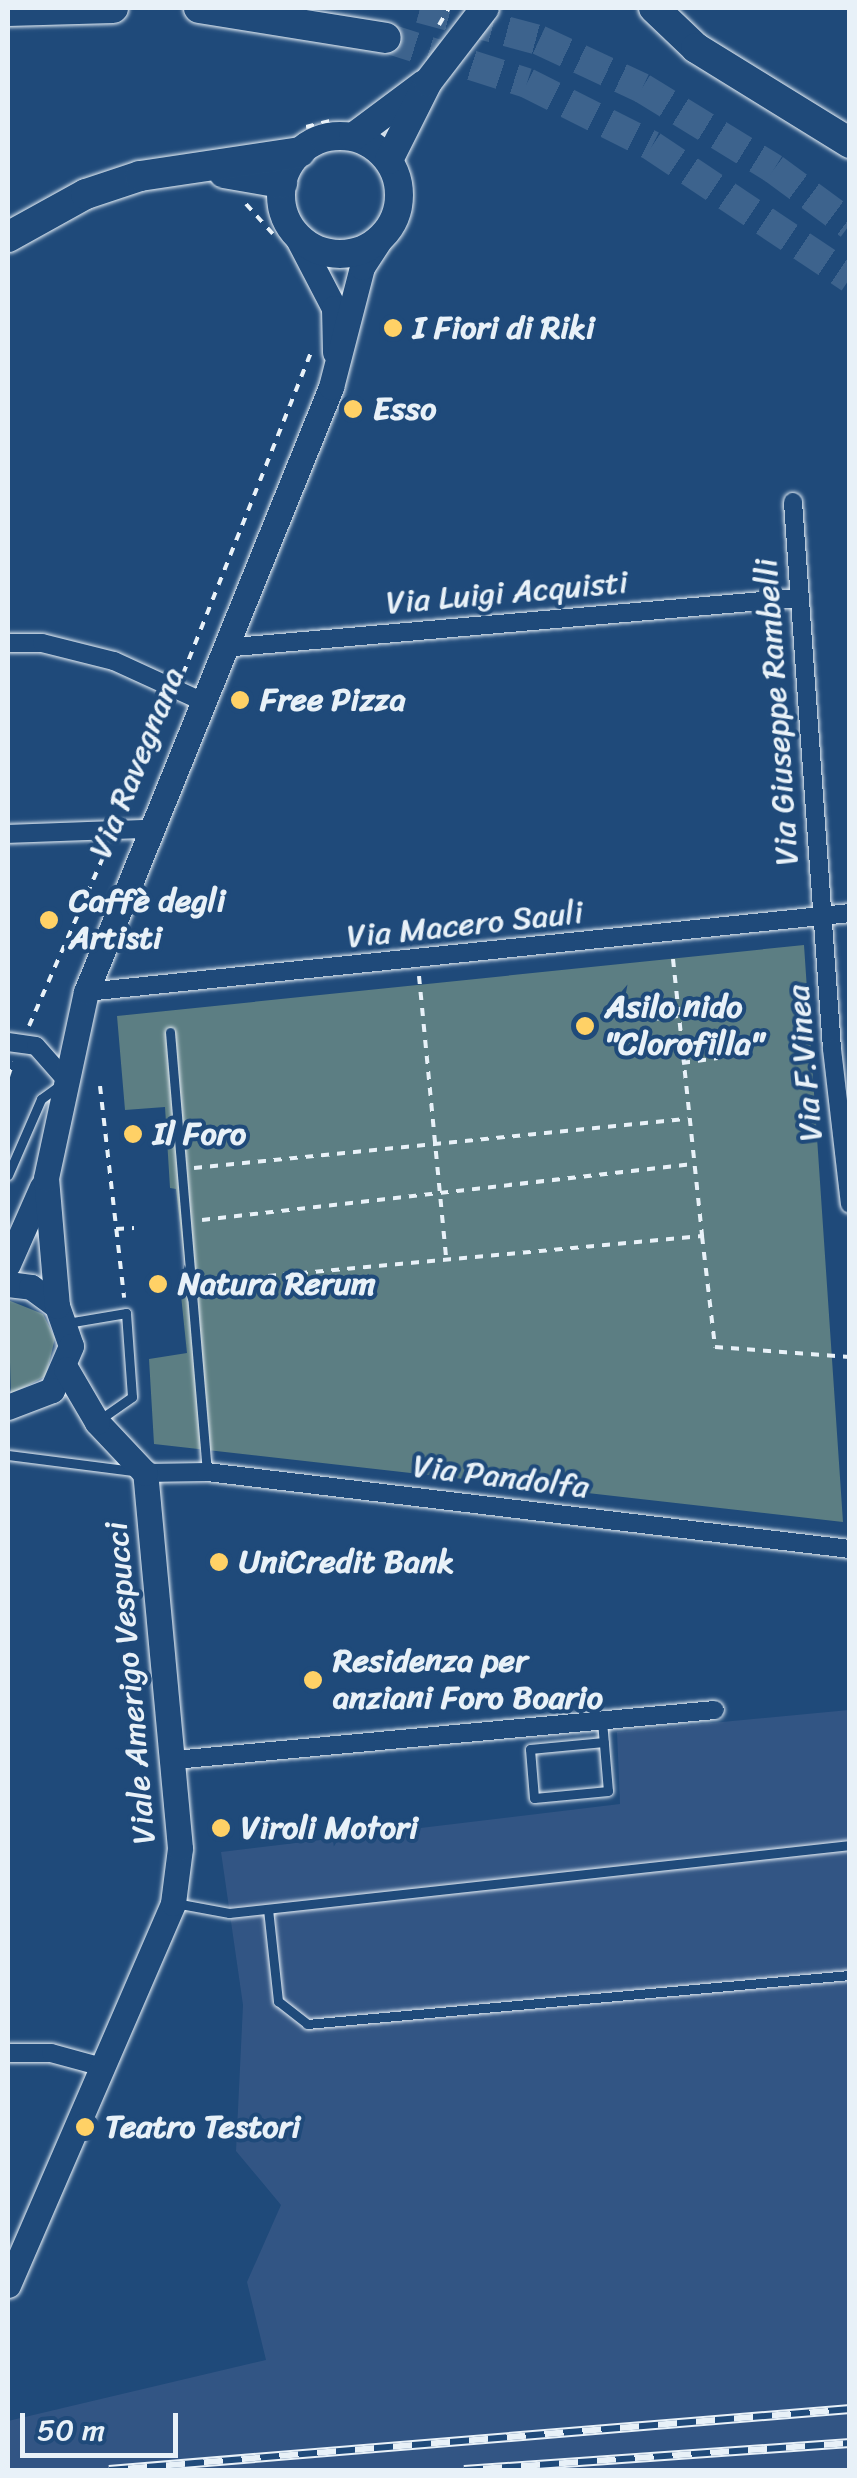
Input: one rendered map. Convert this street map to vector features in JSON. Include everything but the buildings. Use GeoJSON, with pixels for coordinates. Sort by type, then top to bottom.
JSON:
{"type":"FeatureCollection","features":[{"type":"Feature","properties":{"kind":"highway"},"geometry":{"type":"LineString","coordinates":[[8,11],[113,8]]}},
{"type":"Feature","properties":{"kind":"highway"},"geometry":{"type":"LineString","coordinates":[[199,8],[386,38]]}},
{"type":"Feature","properties":{"kind":"highway"},"geometry":{"type":"LineString","coordinates":[[654,8],[722,66],[850,142]]}},
{"type":"Feature","properties":{"kind":"highway"},"geometry":{"type":"LineString","coordinates":[[8,236],[122,182],[202,170],[299,140]]}},
{"type":"Feature","properties":{"kind":"highway"},"geometry":{"type":"LineString","coordinates":[[202,170],[282,183]]}},
{"type":"Feature","properties":{"kind":"main road"},"geometry":{"type":"LineString","coordinates":[[388,160],[428,82],[485,8]]}},
{"type":"Feature","properties":{"kind":"main road"},"geometry":{"type":"LineString","coordinates":[[347,128],[388,160],[396,176],[398,210],[380,239],[346,254],[287,238],[282,183],[299,140],[316,141],[347,128],[428,82]]}},
{"type":"Feature","properties":{"kind":"main road","name":"Via Ravegnana"},"geometry":{"type":"LineString","coordinates":[[287,238],[334,308],[331,387]]}},
{"type":"Feature","properties":{"kind":"main road","name":"Via Ravegnana"},"geometry":{"type":"LineString","coordinates":[[8,1264],[46,1178],[86,992],[147,829],[188,695],[223,648],[331,387],[362,267],[380,239]]}},
{"type":"Feature","properties":{"kind":"main road","name":"Via Ravegnana"},"geometry":{"type":"LineString","coordinates":[[46,1178],[66,1370]]}},
{"type":"Feature","properties":{"kind":"main road"},"geometry":{"type":"LineString","coordinates":[[8,1284],[32,1287],[62,1315]]}},
{"type":"Feature","properties":{"kind":"main road"},"geometry":{"type":"LineString","coordinates":[[8,1407],[40,1398],[66,1370]]}},
{"type":"Feature","properties":{"kind":"main road","name":"Viale Amerigo Vespucci"},"geometry":{"type":"LineString","coordinates":[[8,2285],[99,2066],[173,1903],[180,1848],[145,1472],[97,1422],[66,1370]]}},
{"type":"Feature","properties":{"kind":"street","name":"Via Giuseppe Rambelli"},"geometry":{"type":"LineString","coordinates":[[794,502],[797,598],[823,916]]}},
{"type":"Feature","properties":{"kind":"street","name":"Via Luigi Acquisti"},"geometry":{"type":"LineString","coordinates":[[223,648],[797,598]]}},
{"type":"Feature","properties":{"kind":"street"},"geometry":{"type":"LineString","coordinates":[[8,643],[42,643],[114,661],[188,695]]}},
{"type":"Feature","properties":{"kind":"street"},"geometry":{"type":"LineString","coordinates":[[8,834],[147,829]]}},
{"type":"Feature","properties":{"kind":"street","name":"Via Macero Sauli"},"geometry":{"type":"LineString","coordinates":[[86,992],[418,961],[850,912]]}},
{"type":"Feature","properties":{"kind":"street","name":"Via F.Vinea"},"geometry":{"type":"LineString","coordinates":[[823,916],[850,1204]]}},
{"type":"Feature","properties":{"kind":"street"},"geometry":{"type":"LineString","coordinates":[[14,1042],[48,1057],[66,1080]]}},
{"type":"Feature","properties":{"kind":"street","name":"Via Pandolfa"},"geometry":{"type":"LineString","coordinates":[[145,1472],[207,1472],[850,1549]]}},
{"type":"Feature","properties":{"kind":"street"},"geometry":{"type":"LineString","coordinates":[[174,1760],[715,1710]]}},
{"type":"Feature","properties":{"kind":"street"},"geometry":{"type":"LineString","coordinates":[[8,2053],[51,2052],[99,2066]]}},
{"type":"Feature","properties":{"kind":"lane"},"geometry":{"type":"LineString","coordinates":[[170,1032],[185,1169],[207,1472]]}},
{"type":"Feature","properties":{"kind":"lane"},"geometry":{"type":"LineString","coordinates":[[8,1174],[41,1099],[66,1080]]}},
{"type":"Feature","properties":{"kind":"lane"},"geometry":{"type":"LineString","coordinates":[[62,1315],[126,1313],[132,1396],[97,1422]]}},
{"type":"Feature","properties":{"kind":"lane"},"geometry":{"type":"LineString","coordinates":[[8,1455],[145,1472]]}},
{"type":"Feature","properties":{"kind":"lane"},"geometry":{"type":"LineString","coordinates":[[602,1721],[604,1742],[608,1791],[534,1798],[530,1749],[604,1742]]}},
{"type":"Feature","properties":{"kind":"lane"},"geometry":{"type":"LineString","coordinates":[[173,1903],[229,1913],[850,1845]]}},
{"type":"Feature","properties":{"kind":"lane"},"geometry":{"type":"LineString","coordinates":[[268,1909],[278,2001],[306,2024],[850,1975]]}},
{"type":"Feature","properties":{"kind":"path"},"geometry":{"type":"LineString","coordinates":[[434,32],[448,8]]}},
{"type":"Feature","properties":{"kind":"path"},"geometry":{"type":"LineString","coordinates":[[299,140],[347,128]]}},
{"type":"Feature","properties":{"kind":"path"},"geometry":{"type":"LineString","coordinates":[[249,178],[242,202],[287,238]]}},
{"type":"Feature","properties":{"kind":"path"},"geometry":{"type":"LineString","coordinates":[[8,1077],[14,1042],[115,828],[188,695],[314,346]]}},
{"type":"Feature","properties":{"kind":"path"},"geometry":{"type":"LineString","coordinates":[[673,959],[715,1347],[850,1357]]}},
{"type":"Feature","properties":{"kind":"path"},"geometry":{"type":"LineString","coordinates":[[418,961],[446,1258]]}},
{"type":"Feature","properties":{"kind":"path"},"geometry":{"type":"LineString","coordinates":[[654,1019],[678,1016]]}},
{"type":"Feature","properties":{"kind":"path"},"geometry":{"type":"LineString","coordinates":[[682,1063],[718,1058]]}},
{"type":"Feature","properties":{"kind":"path"},"geometry":{"type":"LineString","coordinates":[[100,1086],[126,1313]]}},
{"type":"Feature","properties":{"kind":"path"},"geometry":{"type":"LineString","coordinates":[[185,1169],[688,1118]]}},
{"type":"Feature","properties":{"kind":"path"},"geometry":{"type":"LineString","coordinates":[[189,1221],[439,1196],[693,1164]]}},
{"type":"Feature","properties":{"kind":"path"},"geometry":{"type":"LineString","coordinates":[[116,1230],[134,1228]]}},
{"type":"Feature","properties":{"kind":"path"},"geometry":{"type":"LineString","coordinates":[[194,1284],[702,1236]]}},
{"type":"Feature","properties":{"kind":"shaded area"},"geometry":{"type":"Polygon","coordinates":[[[849,1710],[849,2470],[8,2470],[8,2421],[266,2360],[247,2282],[281,2205],[236,2151],[243,2005],[221,1852],[620,1804],[617,1732],[849,1710]]]}},
{"type":"Feature","properties":{"kind":"green space"},"geometry":{"type":"Polygon","coordinates":[[[804,945],[843,1522],[154,1444],[149,1359],[187,1353],[179,1276],[186,1274],[176,1189],[170,1188],[165,1107],[125,1110],[117,1016],[804,945]]]}},
{"type":"Feature","properties":{"kind":"green space"},"geometry":{"type":"Polygon","coordinates":[[[8,1300],[43,1314],[55,1338],[46,1376],[11,1394],[8,1300]]]}},
{"type":"Feature","properties":{"kind":"tunnel"},"geometry":{"type":"LineString","coordinates":[[420,8],[539,40],[642,88],[774,169],[850,225]]}},
{"type":"Feature","properties":{"kind":"tunnel"},"geometry":{"type":"LineString","coordinates":[[386,38],[527,83],[652,146],[850,278]]}},
{"type":"Feature","properties":{"kind":"railway"},"geometry":{"type":"LineString","coordinates":[[109,2470],[850,2409]]}},
{"type":"Feature","properties":{"kind":"railway"},"geometry":{"type":"LineString","coordinates":[[464,2470],[850,2443]]}},
{"type":"Feature","properties":{"kind":"place","name":"I Fiori di Riki"},"geometry":{"type":"Point","coordinates":[393,328]}},
{"type":"Feature","properties":{"kind":"place","name":"Esso"},"geometry":{"type":"Point","coordinates":[353,409]}},
{"type":"Feature","properties":{"kind":"place","name":"Free Pizza"},"geometry":{"type":"Point","coordinates":[240,700]}},
{"type":"Feature","properties":{"kind":"place","name":"Caffè degli Artisti"},"geometry":{"type":"Point","coordinates":[49,920]}},
{"type":"Feature","properties":{"kind":"place","name":"Asilo nido \"Clorofilla\""},"geometry":{"type":"Point","coordinates":[585,1026]}},
{"type":"Feature","properties":{"kind":"place","name":"Il Foro"},"geometry":{"type":"Point","coordinates":[133,1134]}},
{"type":"Feature","properties":{"kind":"place","name":"Natura Rerum"},"geometry":{"type":"Point","coordinates":[158,1284]}},
{"type":"Feature","properties":{"kind":"place","name":"UniCredit Bank"},"geometry":{"type":"Point","coordinates":[219,1562]}},
{"type":"Feature","properties":{"kind":"place","name":"Residenza per anziani Foro Boario"},"geometry":{"type":"Point","coordinates":[313,1680]}},
{"type":"Feature","properties":{"kind":"place","name":"Viroli Motori"},"geometry":{"type":"Point","coordinates":[221,1828]}},
{"type":"Feature","properties":{"kind":"place","name":"Teatro Testori"},"geometry":{"type":"Point","coordinates":[85,2127]}}]}
